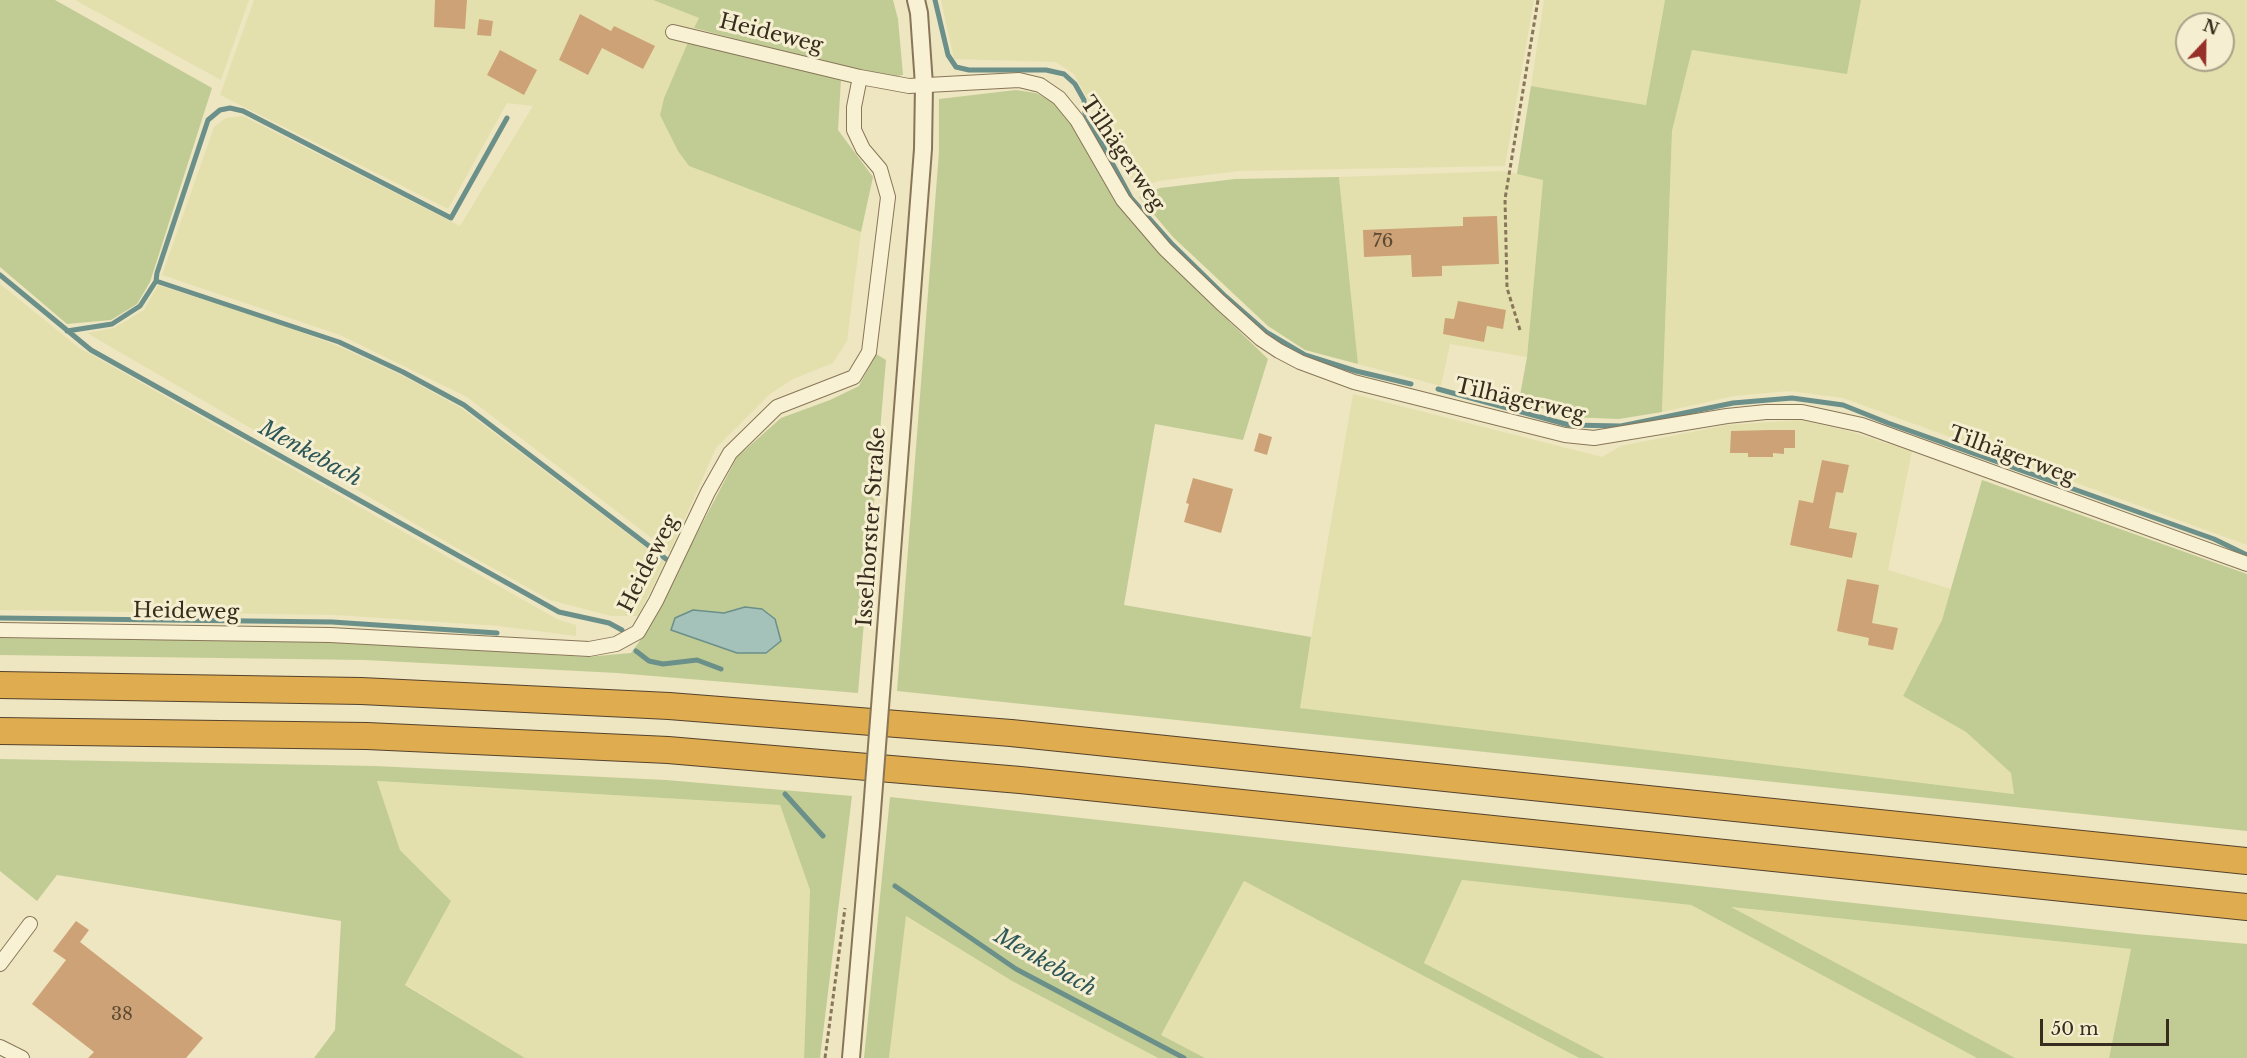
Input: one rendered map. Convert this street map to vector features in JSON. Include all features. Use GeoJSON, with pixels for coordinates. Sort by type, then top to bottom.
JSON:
{"type":"FeatureCollection","features":[{"type":"Feature","properties":{"kind":"highway"},"geometry":{"type":"LineString","coordinates":[[0,685],[361,691],[669,706],[1011,733],[2247,861]]}},
{"type":"Feature","properties":{"kind":"highway"},"geometry":{"type":"LineString","coordinates":[[0,731],[367,736],[680,751],[1020,780],[2247,907]]}},
{"type":"Feature","properties":{"kind":"street","name":"Isselhorster Straße"},"geometry":{"type":"LineString","coordinates":[[851,1058],[884,668],[920,191],[924,85],[916,0]]}},
{"type":"Feature","properties":{"kind":"street","name":"Heideweg"},"geometry":{"type":"LineString","coordinates":[[673,32],[860,77],[909,86],[924,85]]}},
{"type":"Feature","properties":{"kind":"street","name":"Heideweg"},"geometry":{"type":"LineString","coordinates":[[0,630],[330,635],[589,649],[616,644],[638,632],[656,601],[708,492],[730,453],[777,407],[855,377],[869,352],[888,197],[880,169],[863,149],[854,130],[854,107],[860,77]]}},
{"type":"Feature","properties":{"kind":"street","name":"Tilhägerweg"},"geometry":{"type":"LineString","coordinates":[[924,85],[1019,80],[1040,85],[1059,98],[1077,120],[1123,200],[1165,249],[1220,302],[1261,339],[1279,351],[1300,362],[1354,382],[1565,435],[1594,438],[1727,416],[1766,412],[1802,412],[1862,425],[2247,564]]}},
{"type":"Feature","properties":{"kind":"street"},"geometry":{"type":"LineString","coordinates":[[0,964],[30,924]]}},
{"type":"Feature","properties":{"kind":"street"},"geometry":{"type":"LineString","coordinates":[[0,1047],[22,1058]]}},
{"type":"Feature","properties":{"kind":"path"},"geometry":{"type":"LineString","coordinates":[[1520,330],[1508,288],[1505,199],[1539,0]]}},
{"type":"Feature","properties":{"kind":"path"},"geometry":{"type":"LineString","coordinates":[[825,1058],[847,899]]}},
{"type":"Feature","properties":{"kind":"shaded area"},"geometry":{"type":"Polygon","coordinates":[[[75,0],[249,0],[221,80],[75,0]]]}},
{"type":"Feature","properties":{"kind":"shaded area"},"geometry":{"type":"Polygon","coordinates":[[[254,0],[653,0],[699,18],[664,98],[660,115],[689,166],[861,232],[847,341],[833,363],[793,379],[770,394],[716,448],[670,552],[467,397],[340,335],[162,275],[214,127],[226,118],[243,116],[460,226],[533,106],[507,103],[448,209],[220,95],[254,0]]]}},
{"type":"Feature","properties":{"kind":"shaded area"},"geometry":{"type":"Polygon","coordinates":[[[941,0],[1534,0],[1505,166],[1239,171],[1158,181],[1136,188],[1074,74],[1056,62],[954,59],[941,0]]]}},
{"type":"Feature","properties":{"kind":"shaded area"},"geometry":{"type":"Polygon","coordinates":[[[1544,0],[1665,0],[1646,105],[1531,86],[1544,0]]]}},
{"type":"Feature","properties":{"kind":"shaded area"},"geometry":{"type":"Polygon","coordinates":[[[1861,0],[2247,0],[2247,545],[1843,398],[1790,391],[1734,396],[1662,412],[1672,131],[1692,50],[1847,73],[1861,0]]]}},
{"type":"Feature","properties":{"kind":"shaded area"},"geometry":{"type":"Polygon","coordinates":[[[1504,171],[1543,179],[1527,357],[1450,344],[1441,386],[1358,364],[1339,177],[1504,171]]]}},
{"type":"Feature","properties":{"kind":"shaded area"},"geometry":{"type":"Polygon","coordinates":[[[0,284],[78,347],[557,619],[576,625],[576,636],[498,626],[336,615],[0,610],[0,284]]]}},
{"type":"Feature","properties":{"kind":"shaded area"},"geometry":{"type":"Polygon","coordinates":[[[158,285],[274,322],[338,346],[403,376],[461,408],[665,562],[638,616],[611,616],[550,600],[87,333],[114,328],[144,310],[158,285]]]}},
{"type":"Feature","properties":{"kind":"shaded area"},"geometry":{"type":"Polygon","coordinates":[[[1353,394],[1602,457],[1621,446],[1727,425],[1800,420],[1845,430],[1912,451],[1888,570],[1951,589],[1942,620],[1903,696],[1966,732],[2011,773],[2015,794],[1299,708],[1353,394]]]}},
{"type":"Feature","properties":{"kind":"shaded area"},"geometry":{"type":"Polygon","coordinates":[[[376,781],[780,805],[810,890],[804,1058],[525,1058],[405,984],[451,901],[400,850],[376,781]]]}},
{"type":"Feature","properties":{"kind":"shaded area"},"geometry":{"type":"Polygon","coordinates":[[[1462,880],[1691,905],[1977,1058],[1605,1058],[1424,963],[1462,880]]]}},
{"type":"Feature","properties":{"kind":"shaded area"},"geometry":{"type":"Polygon","coordinates":[[[1244,881],[1579,1058],[1205,1058],[1160,1036],[1244,881]]]}},
{"type":"Feature","properties":{"kind":"shaded area"},"geometry":{"type":"Polygon","coordinates":[[[1729,907],[2131,949],[2109,1058],[2015,1058],[1729,907]]]}},
{"type":"Feature","properties":{"kind":"shaded area"},"geometry":{"type":"Polygon","coordinates":[[[905,916],[1012,981],[1158,1058],[889,1058],[905,916]]]}},
{"type":"Feature","properties":{"kind":"green space"},"geometry":{"type":"Polygon","coordinates":[[[0,0],[55,0],[212,88],[150,282],[137,304],[111,320],[67,324],[0,267],[0,0]]]}},
{"type":"Feature","properties":{"kind":"green space"},"geometry":{"type":"Polygon","coordinates":[[[653,0],[893,0],[898,19],[903,75],[886,78],[694,28],[699,18],[653,0]]]}},
{"type":"Feature","properties":{"kind":"green space"},"geometry":{"type":"Polygon","coordinates":[[[1665,0],[1861,0],[1847,74],[1692,50],[1672,131],[1662,412],[1619,419],[1570,417],[1519,401],[1527,357],[1543,180],[1517,174],[1531,86],[1646,105],[1665,0]]]}},
{"type":"Feature","properties":{"kind":"green space"},"geometry":{"type":"Polygon","coordinates":[[[689,40],[841,79],[838,130],[873,177],[861,232],[689,166],[678,151],[660,115],[664,98],[689,40]]]}},
{"type":"Feature","properties":{"kind":"green space"},"geometry":{"type":"Polygon","coordinates":[[[1016,90],[1036,93],[1055,103],[1072,125],[1116,203],[1159,253],[1268,359],[1243,440],[1155,424],[1124,605],[1311,637],[1300,708],[2014,794],[2011,773],[1966,732],[1903,696],[1942,620],[1982,480],[2247,574],[2247,831],[897,691],[939,152],[939,99],[1016,90]]]}},
{"type":"Feature","properties":{"kind":"green space"},"geometry":{"type":"Polygon","coordinates":[[[1339,177],[1358,364],[1305,350],[1268,326],[1173,237],[1139,197],[1160,188],[1235,179],[1339,177]]]}},
{"type":"Feature","properties":{"kind":"green space"},"geometry":{"type":"Polygon","coordinates":[[[876,354],[886,360],[858,693],[617,673],[365,660],[0,655],[0,638],[327,641],[586,657],[631,653],[644,635],[737,457],[781,418],[830,400],[859,386],[876,354]]]}},
{"type":"Feature","properties":{"kind":"green space"},"geometry":{"type":"Polygon","coordinates":[[[0,759],[375,766],[666,780],[852,796],[820,1058],[804,1058],[810,890],[780,805],[377,781],[400,850],[451,901],[405,985],[525,1058],[314,1058],[335,1030],[341,921],[57,875],[37,901],[0,871],[0,759]]]}},
{"type":"Feature","properties":{"kind":"green space"},"geometry":{"type":"Polygon","coordinates":[[[890,797],[2136,934],[2247,944],[2247,1058],[2109,1058],[2131,949],[1731,907],[2015,1058],[1977,1058],[1691,905],[1462,880],[1424,963],[1605,1058],[1579,1058],[1244,881],[1161,1035],[1205,1058],[1158,1058],[1012,981],[906,916],[889,1058],[864,1058],[890,797]]]}},
{"type":"Feature","properties":{"kind":"water"},"geometry":{"type":"Polygon","coordinates":[[[745,607],[762,609],[775,619],[781,641],[766,653],[737,653],[671,630],[675,618],[693,610],[724,613],[745,607]]]}},
{"type":"Feature","properties":{"kind":"building"},"geometry":{"type":"Polygon","coordinates":[[[435,0],[467,0],[465,29],[434,27],[435,0]]]}},
{"type":"Feature","properties":{"kind":"building"},"geometry":{"type":"Polygon","coordinates":[[[580,14],[611,31],[614,26],[655,46],[643,69],[602,48],[588,75],[559,60],[580,14]]]}},
{"type":"Feature","properties":{"kind":"building"},"geometry":{"type":"Polygon","coordinates":[[[479,19],[493,21],[491,36],[477,35],[479,19]]]}},
{"type":"Feature","properties":{"kind":"building"},"geometry":{"type":"Polygon","coordinates":[[[500,50],[537,70],[524,95],[487,75],[500,50]]]}},
{"type":"Feature","properties":{"kind":"building"},"geometry":{"type":"Polygon","coordinates":[[[1497,216],[1499,264],[1442,266],[1442,276],[1412,277],[1411,255],[1364,257],[1363,230],[1463,226],[1463,217],[1497,216]]]}},
{"type":"Feature","properties":{"kind":"building"},"geometry":{"type":"Polygon","coordinates":[[[1458,301],[1506,310],[1503,329],[1487,326],[1484,342],[1443,334],[1445,318],[1454,319],[1458,301]]]}},
{"type":"Feature","properties":{"kind":"building"},"geometry":{"type":"Polygon","coordinates":[[[1795,430],[1795,448],[1784,448],[1784,454],[1773,453],[1773,457],[1748,457],[1748,453],[1730,453],[1731,431],[1795,430]]]}},
{"type":"Feature","properties":{"kind":"building"},"geometry":{"type":"Polygon","coordinates":[[[1259,433],[1272,437],[1267,455],[1254,451],[1259,433]]]}},
{"type":"Feature","properties":{"kind":"building"},"geometry":{"type":"Polygon","coordinates":[[[1822,460],[1849,465],[1843,493],[1836,492],[1829,528],[1857,533],[1852,558],[1790,545],[1799,500],[1813,503],[1822,460]]]}},
{"type":"Feature","properties":{"kind":"building"},"geometry":{"type":"Polygon","coordinates":[[[1193,478],[1233,489],[1221,533],[1184,522],[1189,504],[1186,503],[1193,478]]]}},
{"type":"Feature","properties":{"kind":"building"},"geometry":{"type":"Polygon","coordinates":[[[1847,579],[1879,585],[1872,623],[1898,628],[1893,650],[1868,645],[1869,638],[1837,631],[1847,579]]]}},
{"type":"Feature","properties":{"kind":"building"},"geometry":{"type":"Polygon","coordinates":[[[76,921],[89,930],[80,942],[203,1038],[186,1058],[88,1058],[94,1052],[32,1004],[66,960],[53,951],[76,921]]]}},
{"type":"Feature","properties":{"kind":"waterway"},"geometry":{"type":"LineString","coordinates":[[935,0],[948,55],[956,67],[969,70],[1046,70],[1064,74],[1075,84],[1084,100],[1085,113],[1131,198],[1171,243],[1266,332],[1305,355],[1356,371],[1411,384]]}},
{"type":"Feature","properties":{"kind":"waterway"},"geometry":{"type":"LineString","coordinates":[[156,281],[208,120],[220,110],[230,108],[243,111],[451,218],[507,118]]}},
{"type":"Feature","properties":{"kind":"waterway","name":"Menkebach"},"geometry":{"type":"LineString","coordinates":[[0,275],[91,350],[559,612],[609,623],[622,630]]}},
{"type":"Feature","properties":{"kind":"waterway"},"geometry":{"type":"LineString","coordinates":[[67,331],[112,324],[140,306],[156,281],[339,342],[403,372],[464,405],[666,559]]}},
{"type":"Feature","properties":{"kind":"waterway"},"geometry":{"type":"LineString","coordinates":[[1438,389],[1569,425],[1621,426],[1733,403],[1792,398],[1843,405],[2214,539],[2247,555]]}},
{"type":"Feature","properties":{"kind":"waterway"},"geometry":{"type":"LineString","coordinates":[[0,618],[332,622],[497,633]]}},
{"type":"Feature","properties":{"kind":"waterway","name":"Menkebach"},"geometry":{"type":"LineString","coordinates":[[636,651],[649,661],[663,664],[697,660],[721,669]]}},
{"type":"Feature","properties":{"kind":"waterway","name":"Menkebach"},"geometry":{"type":"LineString","coordinates":[[785,794],[823,836]]}},
{"type":"Feature","properties":{"kind":"waterway","name":"Menkebach"},"geometry":{"type":"LineString","coordinates":[[895,886],[1016,969],[1184,1058]]}}]}
